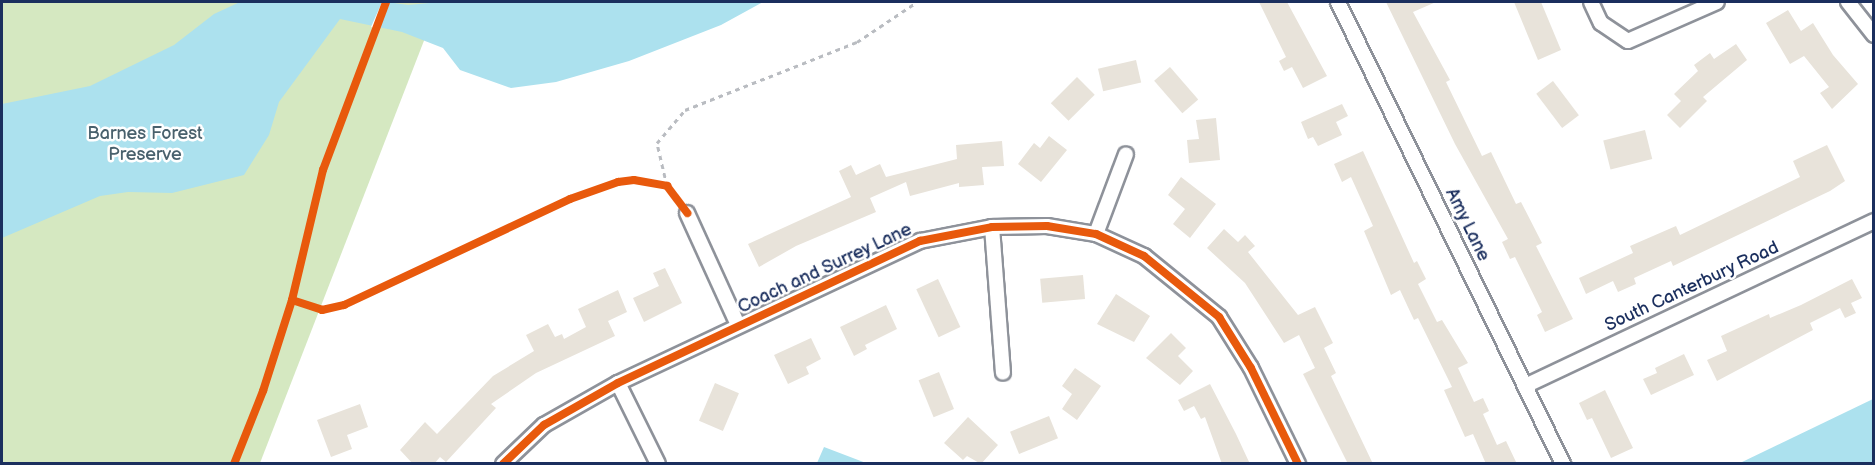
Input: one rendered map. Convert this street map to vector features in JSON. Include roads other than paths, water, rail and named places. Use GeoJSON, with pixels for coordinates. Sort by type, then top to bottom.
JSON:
{"type":"FeatureCollection","features":[{"type":"Feature","properties":{"kind":"street","name":"Amy Lane"},"geometry":{"type":"LineString","coordinates":[[1338,2],[1563,464]]}},
{"type":"Feature","properties":{"kind":"street"},"geometry":{"type":"LineString","coordinates":[[1591,2],[1601,23],[1628,41],[1717,2]]}},
{"type":"Feature","properties":{"kind":"street"},"geometry":{"type":"LineString","coordinates":[[1848,2],[1874,35]]}},
{"type":"Feature","properties":{"kind":"street"},"geometry":{"type":"LineString","coordinates":[[1096,234],[1126,154]]}},
{"type":"Feature","properties":{"kind":"street"},"geometry":{"type":"LineString","coordinates":[[687,213],[738,325]]}},
{"type":"Feature","properties":{"kind":"street","name":"South Canterbury Road"},"geometry":{"type":"LineString","coordinates":[[1525,386],[1874,221]]}},
{"type":"Feature","properties":{"kind":"street","name":"Coach and Surrey Lane"},"geometry":{"type":"LineString","coordinates":[[503,464],[544,425],[618,383],[920,241],[992,227],[1047,226],[1096,234],[1144,256],[1219,317],[1251,368],[1298,464]]}},
{"type":"Feature","properties":{"kind":"street"},"geometry":{"type":"LineString","coordinates":[[992,227],[1004,373]]}},
{"type":"Feature","properties":{"kind":"street"},"geometry":{"type":"LineString","coordinates":[[618,383],[658,464]]}},
{"type":"Feature","properties":{"kind":"water"},"geometry":{"type":"Polygon","coordinates":[[[240,2],[387,2],[408,5],[440,2],[763,2],[721,25],[629,61],[556,82],[511,88],[460,70],[443,48],[402,32],[340,19],[279,102],[269,135],[244,175],[172,193],[128,192],[100,196],[2,238],[2,104],[90,86],[174,45],[214,14],[240,2]]]}},
{"type":"Feature","properties":{"kind":"water"},"geometry":{"type":"Polygon","coordinates":[[[1873,399],[1873,463],[1740,463],[1873,399]]]}},
{"type":"Feature","properties":{"kind":"water"},"geometry":{"type":"Polygon","coordinates":[[[824,447],[866,463],[817,463],[824,447]]]}},
{"type":"Feature","properties":{"kind":"park label","name":"Barnes Forest Preserve"},"geometry":{"type":"Point","coordinates":[145,145]}}]}
